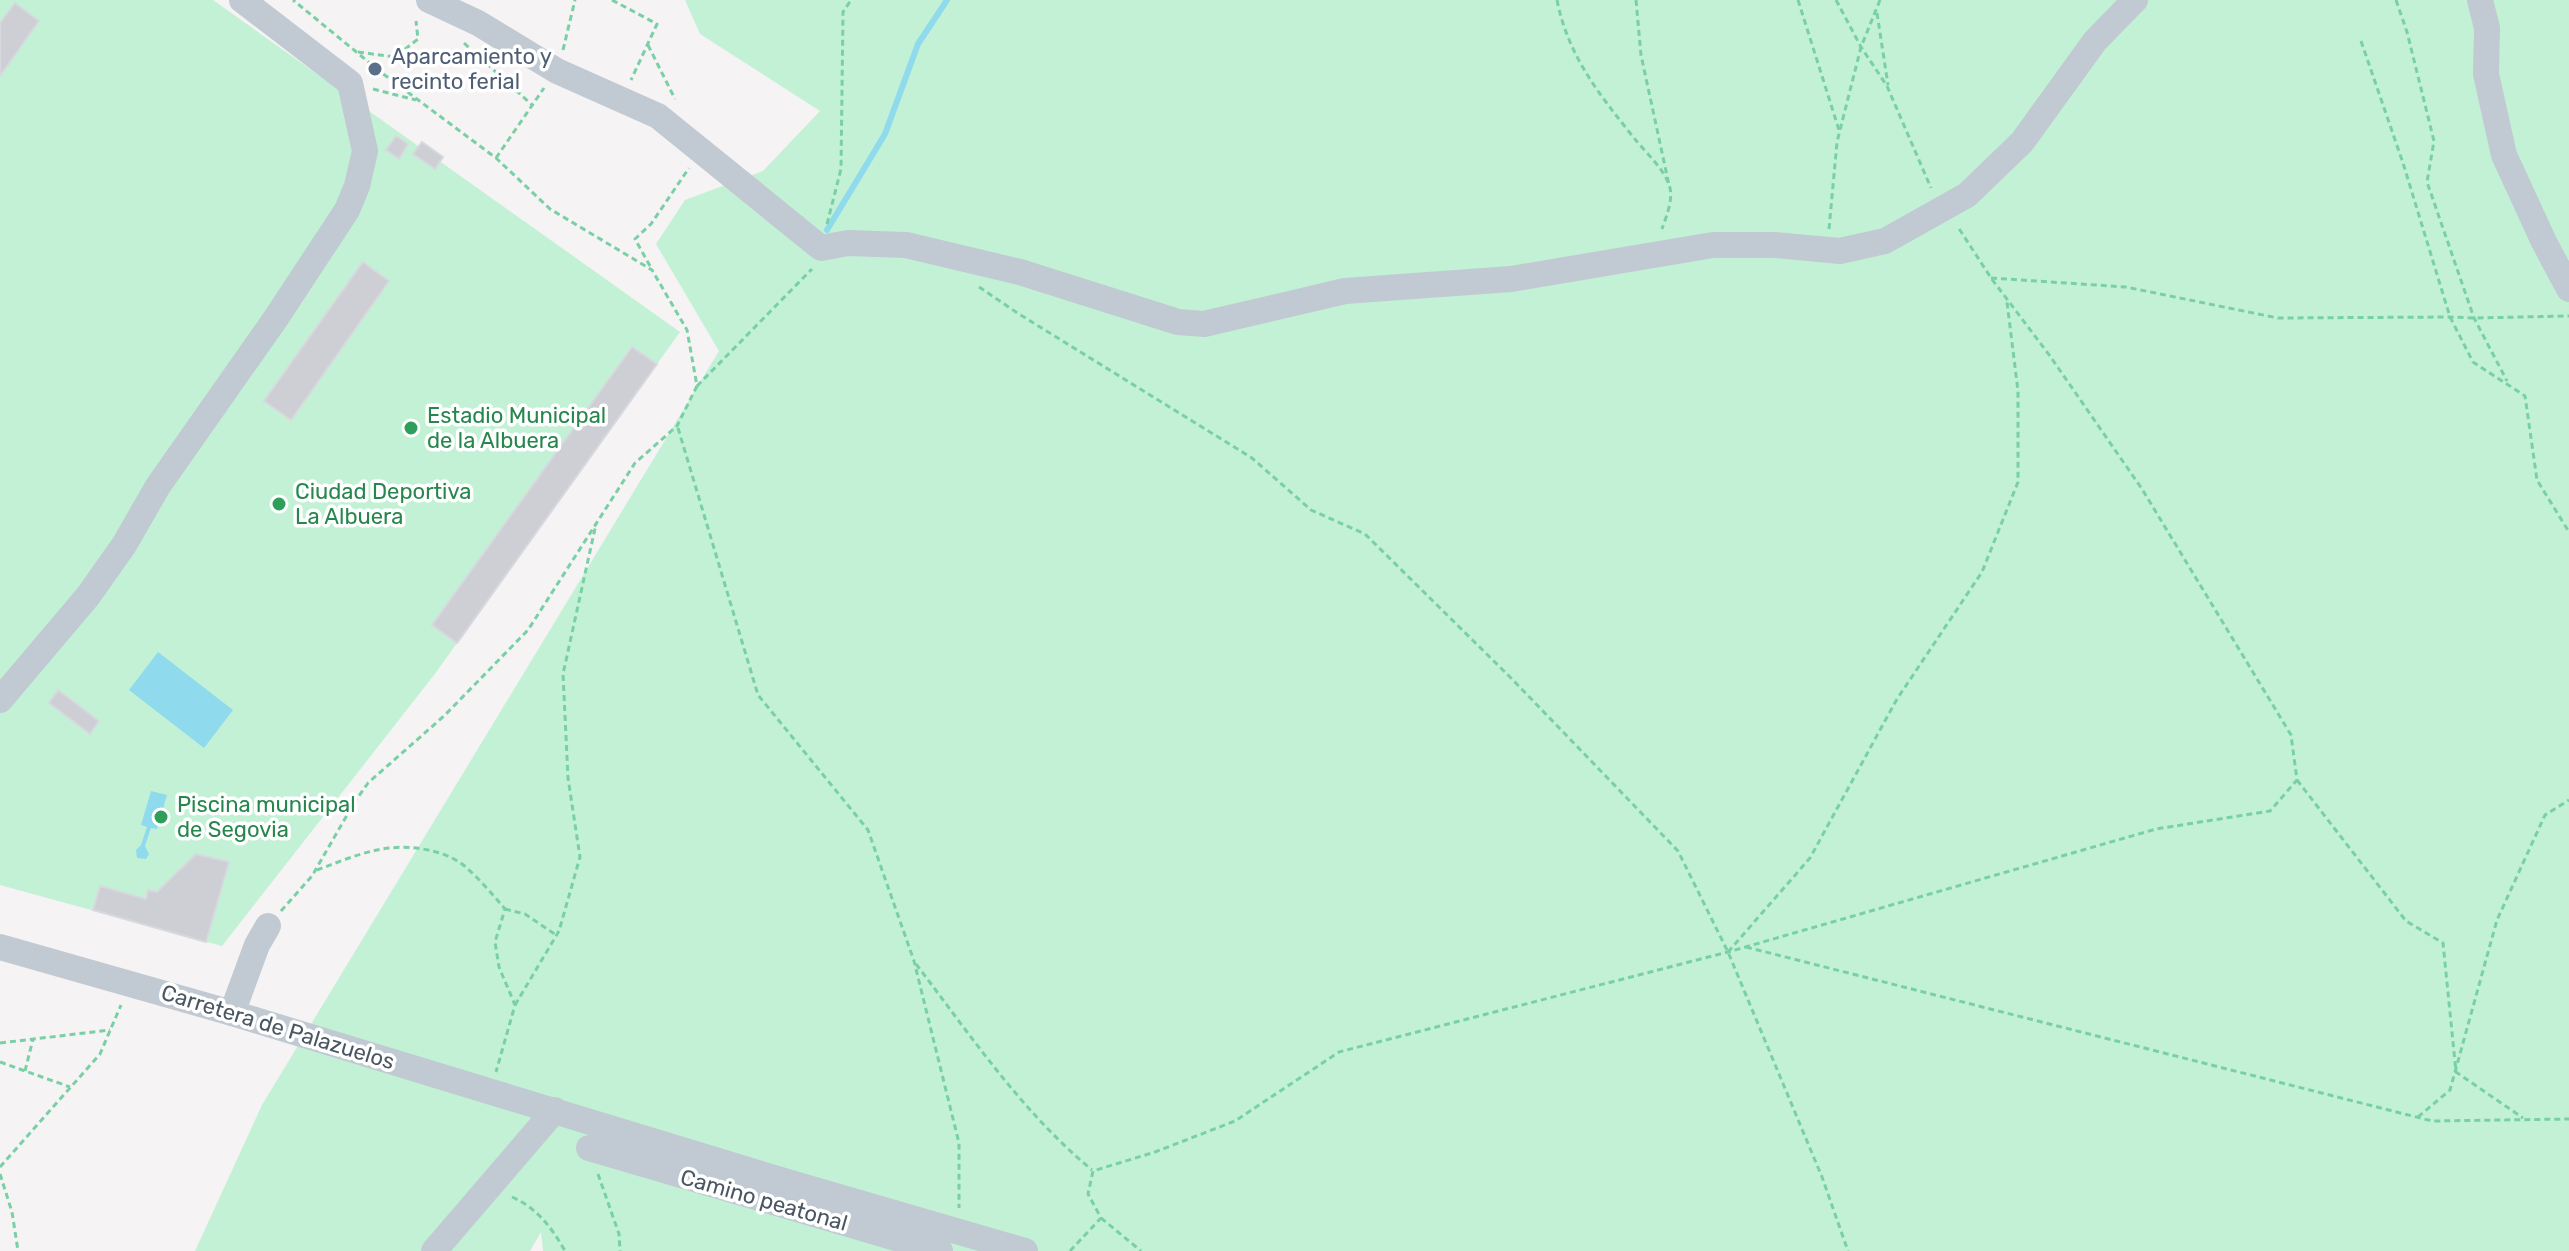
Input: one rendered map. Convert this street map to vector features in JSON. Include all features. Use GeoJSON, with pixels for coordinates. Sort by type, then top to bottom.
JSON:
{"type":"FeatureCollection","features":[{"type":"Feature","properties":{"kind":"street"},"geometry":{"type":"LineString","coordinates":[[0,700],[88,596],[124,545],[158,486],[276,318],[347,210],[357,186],[365,151],[352,91],[242,0]]}},
{"type":"Feature","properties":{"kind":"street"},"geometry":{"type":"LineString","coordinates":[[423,9],[478,23],[557,71],[658,116],[821,248],[848,243],[906,245],[1020,272],[1178,322],[1204,324],[1345,291],[1511,279],[1713,245],[1775,245],[1840,251],[1885,241],[1967,195],[2022,142],[2095,41],[2135,0]]}},
{"type":"Feature","properties":{"kind":"street"},"geometry":{"type":"LineString","coordinates":[[2480,0],[2487,28],[2486,74],[2504,155],[2569,289]]}},
{"type":"Feature","properties":{"kind":"street"},"geometry":{"type":"LineString","coordinates":[[234,1008],[257,945],[268,926]]}},
{"type":"Feature","properties":{"kind":"street","name":"Carretera de Palazuelos"},"geometry":{"type":"LineString","coordinates":[[0,947],[234,1008],[292,1031],[1025,1251]]}},
{"type":"Feature","properties":{"kind":"street"},"geometry":{"type":"LineString","coordinates":[[434,1251],[555,1110]]}},
{"type":"Feature","properties":{"kind":"street","name":"Camino peatonal"},"geometry":{"type":"LineString","coordinates":[[589,1148],[940,1251]]}},
{"type":"Feature","properties":{"kind":"path"},"geometry":{"type":"LineString","coordinates":[[293,0],[354,51],[496,158],[550,209],[652,270]]}},
{"type":"Feature","properties":{"kind":"path"},"geometry":{"type":"LineString","coordinates":[[496,158],[557,71],[575,0]]}},
{"type":"Feature","properties":{"kind":"path"},"geometry":{"type":"LineString","coordinates":[[612,0],[657,24],[622,100]]}},
{"type":"Feature","properties":{"kind":"path"},"geometry":{"type":"LineString","coordinates":[[268,926],[315,870],[368,783],[444,716],[528,630],[635,463],[677,426],[697,386],[811,271],[821,248],[841,169],[843,12],[851,0]]}},
{"type":"Feature","properties":{"kind":"path"},"geometry":{"type":"LineString","coordinates":[[1557,0],[1563,28],[1578,59],[1602,98],[1670,188]]}},
{"type":"Feature","properties":{"kind":"path"},"geometry":{"type":"LineString","coordinates":[[1636,0],[1641,55],[1670,188],[1669,212],[1651,255]]}},
{"type":"Feature","properties":{"kind":"path"},"geometry":{"type":"LineString","coordinates":[[1798,0],[1840,131]]}},
{"type":"Feature","properties":{"kind":"path"},"geometry":{"type":"LineString","coordinates":[[1836,0],[1889,91],[1932,188],[1991,278],[2050,356],[2142,489],[2291,735],[2297,780],[2406,921],[2443,943],[2456,1072],[2524,1119]]}},
{"type":"Feature","properties":{"kind":"path"},"geometry":{"type":"LineString","coordinates":[[1809,249],[1829,231],[1837,142],[1861,47],[1880,0]]}},
{"type":"Feature","properties":{"kind":"path"},"geometry":{"type":"LineString","coordinates":[[2396,0],[2434,141],[2427,182],[2474,318],[2508,385]]}},
{"type":"Feature","properties":{"kind":"path"},"geometry":{"type":"LineString","coordinates":[[354,51],[395,57],[418,39],[423,9]]}},
{"type":"Feature","properties":{"kind":"path"},"geometry":{"type":"LineString","coordinates":[[1876,10],[1889,91]]}},
{"type":"Feature","properties":{"kind":"path"},"geometry":{"type":"LineString","coordinates":[[457,36],[532,105]]}},
{"type":"Feature","properties":{"kind":"path"},"geometry":{"type":"LineString","coordinates":[[2361,41],[2403,163],[2450,317],[2473,362],[2525,396],[2537,480],[2569,532]]}},
{"type":"Feature","properties":{"kind":"path"},"geometry":{"type":"LineString","coordinates":[[648,45],[681,110]]}},
{"type":"Feature","properties":{"kind":"path"},"geometry":{"type":"LineString","coordinates":[[352,91],[420,101]]}},
{"type":"Feature","properties":{"kind":"path"},"geometry":{"type":"LineString","coordinates":[[697,386],[687,330],[635,239],[651,224],[701,149]]}},
{"type":"Feature","properties":{"kind":"path"},"geometry":{"type":"LineString","coordinates":[[1991,278],[2126,287],[2278,318],[2569,316]]}},
{"type":"Feature","properties":{"kind":"path"},"geometry":{"type":"LineString","coordinates":[[975,284],[1252,458],[1311,510],[1365,534],[1511,678],[1678,851],[1728,952],[1822,1177],[1848,1251]]}},
{"type":"Feature","properties":{"kind":"path"},"geometry":{"type":"LineString","coordinates":[[1728,952],[1810,858],[1897,699],[1982,572],[2018,482],[2018,391],[2006,298]]}},
{"type":"Feature","properties":{"kind":"path"},"geometry":{"type":"LineString","coordinates":[[677,426],[758,695],[868,830],[914,961],[959,1143],[958,1231]]}},
{"type":"Feature","properties":{"kind":"path"},"geometry":{"type":"LineString","coordinates":[[490,1091],[515,1005],[556,935],[580,857],[568,778],[563,674],[596,521]]}},
{"type":"Feature","properties":{"kind":"path"},"geometry":{"type":"LineString","coordinates":[[1093,1171],[1155,1152],[1235,1121],[1339,1052],[1728,952],[2156,829],[2270,811],[2297,780]]}},
{"type":"Feature","properties":{"kind":"path"},"geometry":{"type":"LineString","coordinates":[[2418,1117],[2450,1090],[2497,920],[2545,815],[2569,800]]}},
{"type":"Feature","properties":{"kind":"path"},"geometry":{"type":"LineString","coordinates":[[315,870],[377,850],[410,848],[436,853],[460,862],[505,909],[525,914],[556,935]]}},
{"type":"Feature","properties":{"kind":"path"},"geometry":{"type":"LineString","coordinates":[[505,909],[495,942],[499,967],[515,1005]]}},
{"type":"Feature","properties":{"kind":"path"},"geometry":{"type":"LineString","coordinates":[[1745,947],[2432,1121],[2569,1119]]}},
{"type":"Feature","properties":{"kind":"path"},"geometry":{"type":"LineString","coordinates":[[914,961],[1016,1095],[1093,1171]]}},
{"type":"Feature","properties":{"kind":"path"},"geometry":{"type":"LineString","coordinates":[[0,1167],[100,1054],[123,1002]]}},
{"type":"Feature","properties":{"kind":"path"},"geometry":{"type":"LineString","coordinates":[[0,1043],[110,1030]]}},
{"type":"Feature","properties":{"kind":"path"},"geometry":{"type":"LineString","coordinates":[[25,1071],[33,1039]]}},
{"type":"Feature","properties":{"kind":"path"},"geometry":{"type":"LineString","coordinates":[[0,1062],[70,1087]]}},
{"type":"Feature","properties":{"kind":"path"},"geometry":{"type":"LineString","coordinates":[[589,1148],[619,1234],[620,1251]]}},
{"type":"Feature","properties":{"kind":"path"},"geometry":{"type":"LineString","coordinates":[[1093,1171],[1088,1194],[1101,1218],[1141,1251]]}},
{"type":"Feature","properties":{"kind":"path"},"geometry":{"type":"LineString","coordinates":[[0,1174],[12,1212],[18,1251]]}},
{"type":"Feature","properties":{"kind":"path"},"geometry":{"type":"LineString","coordinates":[[486,1189],[515,1197],[536,1211],[557,1235],[565,1251]]}},
{"type":"Feature","properties":{"kind":"path"},"geometry":{"type":"LineString","coordinates":[[1070,1251],[1101,1218]]}},
{"type":"Feature","properties":{"kind":"green space","name":"Ciudad Deportiva La Albuera"},"geometry":{"type":"Polygon","coordinates":[[[0,0],[213,0],[680,332],[434,675],[222,946],[0,885],[0,0]]]}},
{"type":"Feature","properties":{"kind":"green space"},"geometry":{"type":"Polygon","coordinates":[[[685,0],[2569,0],[2569,1251],[543,1251],[541,1232],[530,1251],[195,1251],[262,1105],[719,351],[656,244],[685,200],[763,171],[820,111],[700,34],[685,0]]]}},
{"type":"Feature","properties":{"kind":"water"},"geometry":{"type":"Polygon","coordinates":[[[158,652],[233,710],[204,748],[129,690],[158,652]]]}},
{"type":"Feature","properties":{"kind":"water"},"geometry":{"type":"Polygon","coordinates":[[[151,791],[167,795],[157,829],[151,828],[145,846],[149,854],[146,859],[137,858],[136,850],[147,827],[141,825],[151,791]]]}},
{"type":"Feature","properties":{"kind":"building"},"geometry":{"type":"Polygon","coordinates":[[[15,3],[39,21],[0,76],[0,23],[15,3]]]}},
{"type":"Feature","properties":{"kind":"building"},"geometry":{"type":"Polygon","coordinates":[[[396,136],[408,144],[399,159],[386,150],[396,136]]]}},
{"type":"Feature","properties":{"kind":"building"},"geometry":{"type":"Polygon","coordinates":[[[422,142],[443,157],[435,169],[413,154],[422,142]]]}},
{"type":"Feature","properties":{"kind":"building"},"geometry":{"type":"Polygon","coordinates":[[[363,262],[389,281],[291,420],[264,401],[363,262]]]}},
{"type":"Feature","properties":{"kind":"building"},"geometry":{"type":"Polygon","coordinates":[[[632,347],[657,364],[457,643],[432,625],[632,347]]]}},
{"type":"Feature","properties":{"kind":"building"},"geometry":{"type":"Polygon","coordinates":[[[58,690],[99,721],[90,734],[49,703],[58,690]]]}},
{"type":"Feature","properties":{"kind":"building"},"geometry":{"type":"Polygon","coordinates":[[[196,854],[229,862],[206,942],[93,910],[100,886],[146,899],[148,890],[157,892],[196,854]]]}},
{"type":"Feature","properties":{"kind":"waterway"},"geometry":{"type":"LineString","coordinates":[[827,230],[885,134],[918,44],[947,0]]}},
{"type":"Feature","properties":{"kind":"place","name":"Aparcamiento y recinto ferial"},"geometry":{"type":"Point","coordinates":[375,69]}},
{"type":"Feature","properties":{"kind":"place","name":"Estadio Municipal de la Albuera"},"geometry":{"type":"Point","coordinates":[411,428]}},
{"type":"Feature","properties":{"kind":"place","name":"Ciudad Deportiva La Albuera"},"geometry":{"type":"Point","coordinates":[279,504]}},
{"type":"Feature","properties":{"kind":"place","name":"Piscina municipal de Segovia"},"geometry":{"type":"Point","coordinates":[161,817]}}]}
